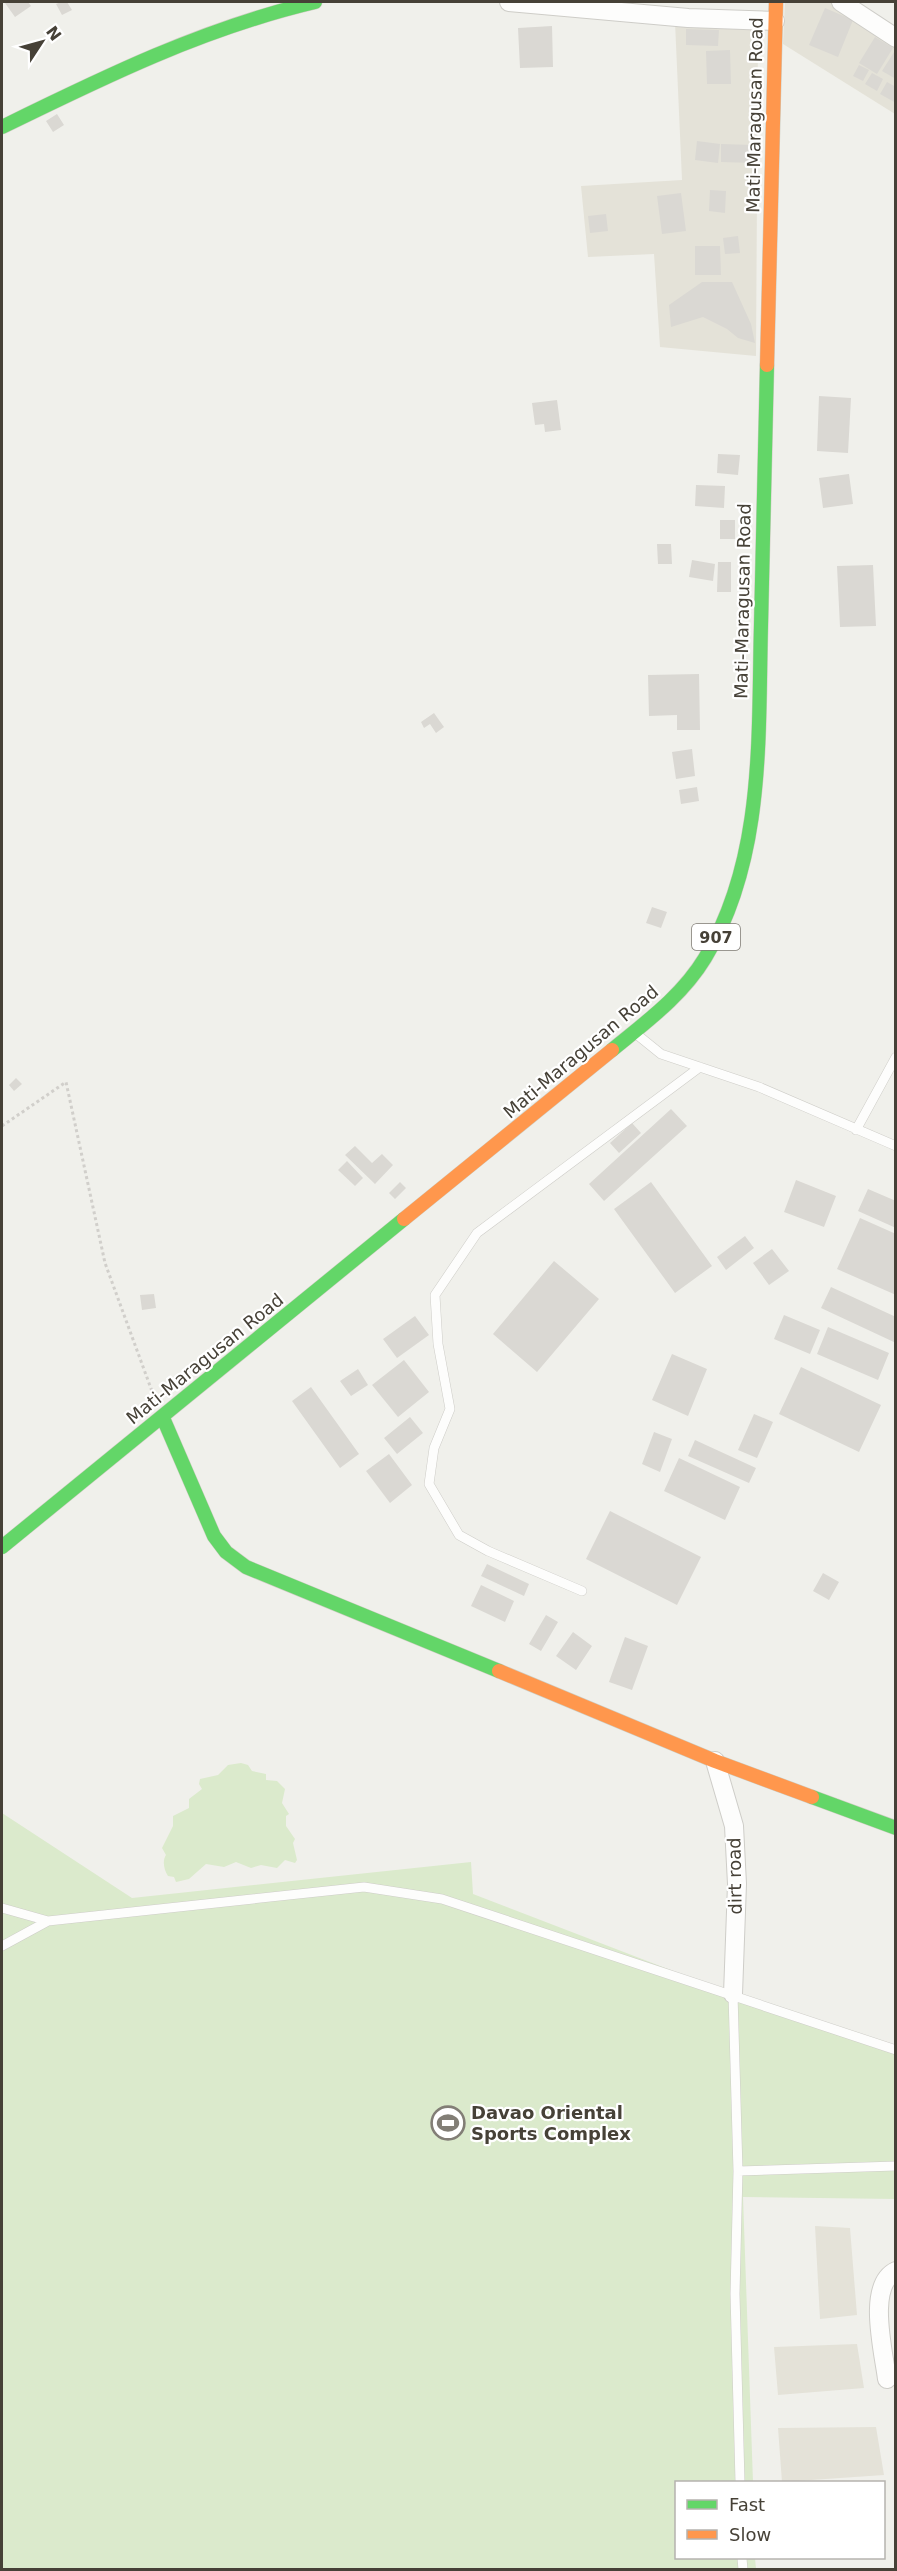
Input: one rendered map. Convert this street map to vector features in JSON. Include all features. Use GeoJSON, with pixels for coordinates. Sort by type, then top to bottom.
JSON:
{"type":"FeatureCollection","features":[{"type":"Feature","properties":{"kind":"main road"},"geometry":{"type":"LineString","coordinates":[[2,128],[93,82],[176,47],[282,8],[315,2]]}},
{"type":"Feature","properties":{"kind":"main road","name":"Mati-Maragusan Road"},"geometry":{"type":"LineString","coordinates":[[2,1547],[163,1418],[670,1002],[704,959],[727,914],[751,830],[759,699],[776,2]]}},
{"type":"Feature","properties":{"kind":"main road"},"geometry":{"type":"LineString","coordinates":[[163,1418],[214,1536],[226,1552],[246,1567],[715,1761],[896,1828]]}},
{"type":"Feature","properties":{"kind":"street"},"geometry":{"type":"LineString","coordinates":[[509,2],[688,18],[775,21]]}},
{"type":"Feature","properties":{"kind":"street"},"geometry":{"type":"LineString","coordinates":[[841,2],[896,38]]}},
{"type":"Feature","properties":{"kind":"street","name":"dirt road"},"geometry":{"type":"LineString","coordinates":[[715,1761],[734,1826],[737,1884],[733,1994]]}},
{"type":"Feature","properties":{"kind":"street"},"geometry":{"type":"LineString","coordinates":[[887,2379],[878,2306],[884,2281],[896,2271]]}},
{"type":"Feature","properties":{"kind":"lane"},"geometry":{"type":"LineString","coordinates":[[634,1032],[661,1054],[759,1086],[896,1146]]}},
{"type":"Feature","properties":{"kind":"lane"},"geometry":{"type":"LineString","coordinates":[[856,1130],[896,1057]]}},
{"type":"Feature","properties":{"kind":"lane"},"geometry":{"type":"LineString","coordinates":[[582,1591],[488,1551],[459,1535],[429,1484],[434,1448],[450,1409],[438,1344],[435,1295],[477,1233],[700,1067]]}},
{"type":"Feature","properties":{"kind":"lane"},"geometry":{"type":"LineString","coordinates":[[2,1946],[48,1922],[364,1887],[442,1899],[896,2050]]}},
{"type":"Feature","properties":{"kind":"lane"},"geometry":{"type":"LineString","coordinates":[[2,1908],[48,1922]]}},
{"type":"Feature","properties":{"kind":"lane"},"geometry":{"type":"LineString","coordinates":[[733,1994],[738,2170],[735,2294],[740,2481]]}},
{"type":"Feature","properties":{"kind":"lane"},"geometry":{"type":"LineString","coordinates":[[738,2170],[896,2166]]}},
{"type":"Feature","properties":{"kind":"path"},"geometry":{"type":"LineString","coordinates":[[2,1126],[66,1082],[105,1263],[130,1337],[163,1418]]}},
{"type":"Feature","properties":{"kind":"shaded area"},"geometry":{"type":"Polygon","coordinates":[[[785,2],[833,2],[895,42],[895,114],[783,44],[785,2]]]}},
{"type":"Feature","properties":{"kind":"shaded area"},"geometry":{"type":"Polygon","coordinates":[[[675,22],[758,29],[756,356],[660,347],[654,254],[588,257],[581,186],[682,180],[675,22]]]}},
{"type":"Feature","properties":{"kind":"shaded area"},"geometry":{"type":"Polygon","coordinates":[[[815,2226],[850,2228],[857,2315],[820,2319],[815,2226]]]}},
{"type":"Feature","properties":{"kind":"shaded area"},"geometry":{"type":"Polygon","coordinates":[[[857,2344],[864,2388],[778,2395],[774,2347],[857,2344]]]}},
{"type":"Feature","properties":{"kind":"shaded area"},"geometry":{"type":"Polygon","coordinates":[[[876,2427],[884,2475],[782,2481],[778,2428],[876,2427]]]}},
{"type":"Feature","properties":{"kind":"green space"},"geometry":{"type":"Polygon","coordinates":[[[241,1763],[248,1765],[252,1771],[266,1774],[266,1780],[277,1781],[285,1789],[282,1803],[289,1814],[286,1816],[286,1826],[295,1839],[293,1843],[297,1860],[295,1863],[285,1860],[277,1868],[261,1865],[251,1868],[236,1862],[224,1867],[206,1864],[189,1879],[176,1882],[174,1877],[168,1876],[165,1871],[166,1855],[162,1848],[173,1826],[173,1816],[189,1808],[189,1799],[202,1789],[199,1784],[200,1779],[218,1775],[228,1765],[241,1763]]]}},
{"type":"Feature","properties":{"kind":"green space","name":"Davao Oriental Sports Complex"},"geometry":{"type":"Polygon","coordinates":[[[2,1813],[132,1898],[471,1862],[473,1894],[733,1994],[895,2050],[895,2199],[743,2197],[753,2481],[675,2481],[675,2559],[755,2559],[756,2569],[2,2569],[2,1813]]]}},
{"type":"Feature","properties":{"kind":"building"},"geometry":{"type":"Polygon","coordinates":[[[28,2],[31,6],[15,17],[5,3],[28,2]]]}},
{"type":"Feature","properties":{"kind":"building"},"geometry":{"type":"Polygon","coordinates":[[[67,2],[72,10],[62,15],[56,4],[67,2]]]}},
{"type":"Feature","properties":{"kind":"building"},"geometry":{"type":"Polygon","coordinates":[[[825,8],[853,20],[838,57],[809,45],[825,8]]]}},
{"type":"Feature","properties":{"kind":"building"},"geometry":{"type":"Polygon","coordinates":[[[552,26],[553,67],[520,68],[518,28],[552,26]]]}},
{"type":"Feature","properties":{"kind":"building"},"geometry":{"type":"Polygon","coordinates":[[[686,29],[719,30],[718,46],[686,45],[686,29]]]}},
{"type":"Feature","properties":{"kind":"building"},"geometry":{"type":"Polygon","coordinates":[[[875,37],[893,48],[877,74],[859,63],[875,37]]]}},
{"type":"Feature","properties":{"kind":"building"},"geometry":{"type":"Polygon","coordinates":[[[896,49],[896,79],[882,71],[896,49]]]}},
{"type":"Feature","properties":{"kind":"building"},"geometry":{"type":"Polygon","coordinates":[[[730,50],[731,84],[707,84],[706,51],[730,50]]]}},
{"type":"Feature","properties":{"kind":"building"},"geometry":{"type":"Polygon","coordinates":[[[859,65],[869,70],[863,81],[853,76],[859,65]]]}},
{"type":"Feature","properties":{"kind":"building"},"geometry":{"type":"Polygon","coordinates":[[[872,73],[883,79],[877,91],[865,84],[872,73]]]}},
{"type":"Feature","properties":{"kind":"building"},"geometry":{"type":"Polygon","coordinates":[[[887,82],[896,87],[896,103],[880,94],[887,82]]]}},
{"type":"Feature","properties":{"kind":"building"},"geometry":{"type":"Polygon","coordinates":[[[57,114],[64,125],[53,132],[46,121],[57,114]]]}},
{"type":"Feature","properties":{"kind":"building"},"geometry":{"type":"Polygon","coordinates":[[[697,141],[720,144],[718,163],[695,160],[697,141]]]}},
{"type":"Feature","properties":{"kind":"building"},"geometry":{"type":"Polygon","coordinates":[[[721,144],[753,145],[753,163],[721,162],[721,144]]]}},
{"type":"Feature","properties":{"kind":"building"},"geometry":{"type":"Polygon","coordinates":[[[710,190],[726,191],[725,213],[709,211],[710,190]]]}},
{"type":"Feature","properties":{"kind":"building"},"geometry":{"type":"Polygon","coordinates":[[[681,193],[686,231],[662,234],[657,196],[681,193]]]}},
{"type":"Feature","properties":{"kind":"building"},"geometry":{"type":"Polygon","coordinates":[[[606,214],[608,231],[590,233],[588,216],[606,214]]]}},
{"type":"Feature","properties":{"kind":"building"},"geometry":{"type":"Polygon","coordinates":[[[738,236],[740,253],[725,254],[723,238],[738,236]]]}},
{"type":"Feature","properties":{"kind":"building"},"geometry":{"type":"Polygon","coordinates":[[[695,246],[720,246],[721,275],[695,275],[695,246]]]}},
{"type":"Feature","properties":{"kind":"building"},"geometry":{"type":"Polygon","coordinates":[[[702,282],[732,282],[751,324],[755,343],[738,338],[727,329],[703,317],[671,327],[669,305],[702,282]]]}},
{"type":"Feature","properties":{"kind":"building"},"geometry":{"type":"Polygon","coordinates":[[[819,396],[851,398],[848,453],[817,451],[819,396]]]}},
{"type":"Feature","properties":{"kind":"building"},"geometry":{"type":"Polygon","coordinates":[[[557,400],[561,430],[545,432],[544,424],[535,425],[532,403],[557,400]]]}},
{"type":"Feature","properties":{"kind":"building"},"geometry":{"type":"Polygon","coordinates":[[[718,454],[740,455],[738,475],[717,473],[718,454]]]}},
{"type":"Feature","properties":{"kind":"building"},"geometry":{"type":"Polygon","coordinates":[[[849,474],[853,504],[823,508],[819,478],[849,474]]]}},
{"type":"Feature","properties":{"kind":"building"},"geometry":{"type":"Polygon","coordinates":[[[696,485],[725,486],[724,508],[695,506],[696,485]]]}},
{"type":"Feature","properties":{"kind":"building"},"geometry":{"type":"Polygon","coordinates":[[[720,520],[735,520],[735,539],[720,539],[720,520]]]}},
{"type":"Feature","properties":{"kind":"building"},"geometry":{"type":"Polygon","coordinates":[[[657,544],[671,544],[672,564],[658,564],[657,544]]]}},
{"type":"Feature","properties":{"kind":"building"},"geometry":{"type":"Polygon","coordinates":[[[692,560],[715,564],[713,581],[689,577],[692,560]]]}},
{"type":"Feature","properties":{"kind":"building"},"geometry":{"type":"Polygon","coordinates":[[[718,562],[731,562],[731,592],[717,592],[718,562]]]}},
{"type":"Feature","properties":{"kind":"building"},"geometry":{"type":"Polygon","coordinates":[[[873,565],[876,626],[840,627],[837,566],[873,565]]]}},
{"type":"Feature","properties":{"kind":"building"},"geometry":{"type":"Polygon","coordinates":[[[699,674],[700,730],[677,730],[677,715],[649,716],[648,675],[699,674]]]}},
{"type":"Feature","properties":{"kind":"building"},"geometry":{"type":"Polygon","coordinates":[[[434,713],[444,727],[436,733],[430,724],[424,728],[421,722],[434,713]]]}},
{"type":"Feature","properties":{"kind":"building"},"geometry":{"type":"Polygon","coordinates":[[[692,749],[695,776],[676,779],[672,752],[692,749]]]}},
{"type":"Feature","properties":{"kind":"building"},"geometry":{"type":"Polygon","coordinates":[[[697,787],[699,801],[681,804],[679,790],[697,787]]]}},
{"type":"Feature","properties":{"kind":"building"},"geometry":{"type":"Polygon","coordinates":[[[652,907],[667,912],[661,928],[646,923],[652,907]]]}},
{"type":"Feature","properties":{"kind":"building"},"geometry":{"type":"Polygon","coordinates":[[[16,1078],[22,1084],[14,1091],[9,1085],[16,1078]]]}},
{"type":"Feature","properties":{"kind":"building"},"geometry":{"type":"Polygon","coordinates":[[[671,1109],[687,1126],[604,1201],[589,1184],[671,1109]]]}},
{"type":"Feature","properties":{"kind":"building"},"geometry":{"type":"Polygon","coordinates":[[[632,1123],[641,1133],[619,1153],[610,1143],[632,1123]]]}},
{"type":"Feature","properties":{"kind":"building"},"geometry":{"type":"Polygon","coordinates":[[[355,1146],[372,1163],[382,1154],[393,1165],[375,1184],[345,1155],[355,1146]]]}},
{"type":"Feature","properties":{"kind":"building"},"geometry":{"type":"Polygon","coordinates":[[[347,1161],[363,1178],[355,1186],[338,1170],[347,1161]]]}},
{"type":"Feature","properties":{"kind":"building"},"geometry":{"type":"Polygon","coordinates":[[[796,1180],[836,1196],[824,1227],[784,1212],[796,1180]]]}},
{"type":"Feature","properties":{"kind":"building"},"geometry":{"type":"Polygon","coordinates":[[[400,1182],[406,1188],[395,1199],[389,1193],[400,1182]]]}},
{"type":"Feature","properties":{"kind":"building"},"geometry":{"type":"Polygon","coordinates":[[[651,1182],[712,1266],[675,1293],[614,1209],[651,1182]]]}},
{"type":"Feature","properties":{"kind":"building"},"geometry":{"type":"Polygon","coordinates":[[[868,1189],[896,1201],[896,1228],[858,1211],[868,1189]]]}},
{"type":"Feature","properties":{"kind":"building"},"geometry":{"type":"Polygon","coordinates":[[[860,1218],[896,1234],[896,1295],[837,1269],[860,1218]]]}},
{"type":"Feature","properties":{"kind":"building"},"geometry":{"type":"Polygon","coordinates":[[[745,1236],[754,1248],[726,1270],[717,1257],[745,1236]]]}},
{"type":"Feature","properties":{"kind":"building"},"geometry":{"type":"Polygon","coordinates":[[[772,1249],[789,1271],[769,1285],[753,1263],[772,1249]]]}},
{"type":"Feature","properties":{"kind":"building"},"geometry":{"type":"Polygon","coordinates":[[[554,1261],[599,1299],[537,1372],[493,1334],[554,1261]]]}},
{"type":"Feature","properties":{"kind":"building"},"geometry":{"type":"Polygon","coordinates":[[[831,1287],[896,1317],[896,1343],[821,1308],[831,1287]]]}},
{"type":"Feature","properties":{"kind":"building"},"geometry":{"type":"Polygon","coordinates":[[[154,1294],[156,1308],[142,1310],[140,1295],[154,1294]]]}},
{"type":"Feature","properties":{"kind":"building"},"geometry":{"type":"Polygon","coordinates":[[[784,1315],[820,1330],[810,1354],[774,1339],[784,1315]]]}},
{"type":"Feature","properties":{"kind":"building"},"geometry":{"type":"Polygon","coordinates":[[[415,1316],[429,1335],[397,1358],[383,1339],[415,1316]]]}},
{"type":"Feature","properties":{"kind":"building"},"geometry":{"type":"Polygon","coordinates":[[[828,1327],[889,1353],[878,1380],[817,1354],[828,1327]]]}},
{"type":"Feature","properties":{"kind":"building"},"geometry":{"type":"Polygon","coordinates":[[[672,1354],[707,1369],[688,1416],[652,1400],[672,1354]]]}},
{"type":"Feature","properties":{"kind":"building"},"geometry":{"type":"Polygon","coordinates":[[[404,1360],[429,1392],[398,1417],[372,1385],[404,1360]]]}},
{"type":"Feature","properties":{"kind":"building"},"geometry":{"type":"Polygon","coordinates":[[[801,1367],[881,1405],[859,1452],[779,1414],[801,1367]]]}},
{"type":"Feature","properties":{"kind":"building"},"geometry":{"type":"Polygon","coordinates":[[[358,1369],[368,1385],[351,1396],[340,1381],[358,1369]]]}},
{"type":"Feature","properties":{"kind":"building"},"geometry":{"type":"Polygon","coordinates":[[[311,1387],[359,1454],[340,1468],[292,1401],[311,1387]]]}},
{"type":"Feature","properties":{"kind":"building"},"geometry":{"type":"Polygon","coordinates":[[[754,1414],[773,1422],[757,1458],[738,1450],[754,1414]]]}},
{"type":"Feature","properties":{"kind":"building"},"geometry":{"type":"Polygon","coordinates":[[[410,1417],[423,1433],[397,1454],[384,1438],[410,1417]]]}},
{"type":"Feature","properties":{"kind":"building"},"geometry":{"type":"Polygon","coordinates":[[[654,1432],[672,1439],[660,1472],[642,1464],[654,1432]]]}},
{"type":"Feature","properties":{"kind":"building"},"geometry":{"type":"Polygon","coordinates":[[[695,1440],[756,1468],[749,1483],[688,1456],[695,1440]]]}},
{"type":"Feature","properties":{"kind":"building"},"geometry":{"type":"Polygon","coordinates":[[[389,1454],[412,1485],[390,1503],[366,1471],[389,1454]]]}},
{"type":"Feature","properties":{"kind":"building"},"geometry":{"type":"Polygon","coordinates":[[[679,1458],[740,1487],[725,1520],[664,1491],[679,1458]]]}},
{"type":"Feature","properties":{"kind":"building"},"geometry":{"type":"Polygon","coordinates":[[[610,1511],[701,1557],[677,1605],[586,1559],[610,1511]]]}},
{"type":"Feature","properties":{"kind":"building"},"geometry":{"type":"Polygon","coordinates":[[[487,1564],[529,1584],[524,1596],[481,1576],[487,1564]]]}},
{"type":"Feature","properties":{"kind":"building"},"geometry":{"type":"Polygon","coordinates":[[[823,1573],[839,1582],[829,1600],[813,1591],[823,1573]]]}},
{"type":"Feature","properties":{"kind":"building"},"geometry":{"type":"Polygon","coordinates":[[[481,1585],[514,1601],[505,1622],[471,1606],[481,1585]]]}},
{"type":"Feature","properties":{"kind":"building"},"geometry":{"type":"Polygon","coordinates":[[[546,1615],[558,1622],[541,1651],[529,1644],[546,1615]]]}},
{"type":"Feature","properties":{"kind":"building"},"geometry":{"type":"Polygon","coordinates":[[[573,1632],[592,1646],[576,1670],[556,1656],[573,1632]]]}},
{"type":"Feature","properties":{"kind":"building"},"geometry":{"type":"Polygon","coordinates":[[[625,1637],[648,1646],[632,1690],[609,1682],[625,1637]]]}},
{"type":"Feature","properties":{"kind":"traffic: fast"},"geometry":{"type":"LineString","coordinates":[[2,127],[117,72],[194,40],[234,25],[315,2]]}},
{"type":"Feature","properties":{"kind":"traffic: fast"},"geometry":{"type":"LineString","coordinates":[[612,1050],[650,1019],[696,972],[725,920],[739,879],[748,838],[758,753],[767,365]]}},
{"type":"Feature","properties":{"kind":"traffic: fast"},"geometry":{"type":"LineString","coordinates":[[2,1547],[404,1219]]}},
{"type":"Feature","properties":{"kind":"traffic: fast"},"geometry":{"type":"LineString","coordinates":[[163,1418],[214,1536],[226,1552],[246,1567],[499,1671]]}},
{"type":"Feature","properties":{"kind":"traffic: fast"},"geometry":{"type":"LineString","coordinates":[[812,1797],[896,1828]]}},
{"type":"Feature","properties":{"kind":"traffic: slow"},"geometry":{"type":"LineString","coordinates":[[767,365],[776,2]]}},
{"type":"Feature","properties":{"kind":"traffic: slow"},"geometry":{"type":"LineString","coordinates":[[404,1219],[612,1050]]}},
{"type":"Feature","properties":{"kind":"traffic: slow"},"geometry":{"type":"LineString","coordinates":[[499,1671],[715,1761],[812,1797]]}},
{"type":"Feature","properties":{"kind":"place","name":"Davao Oriental Sports Complex"},"geometry":{"type":"Point","coordinates":[448,2123]}}]}
